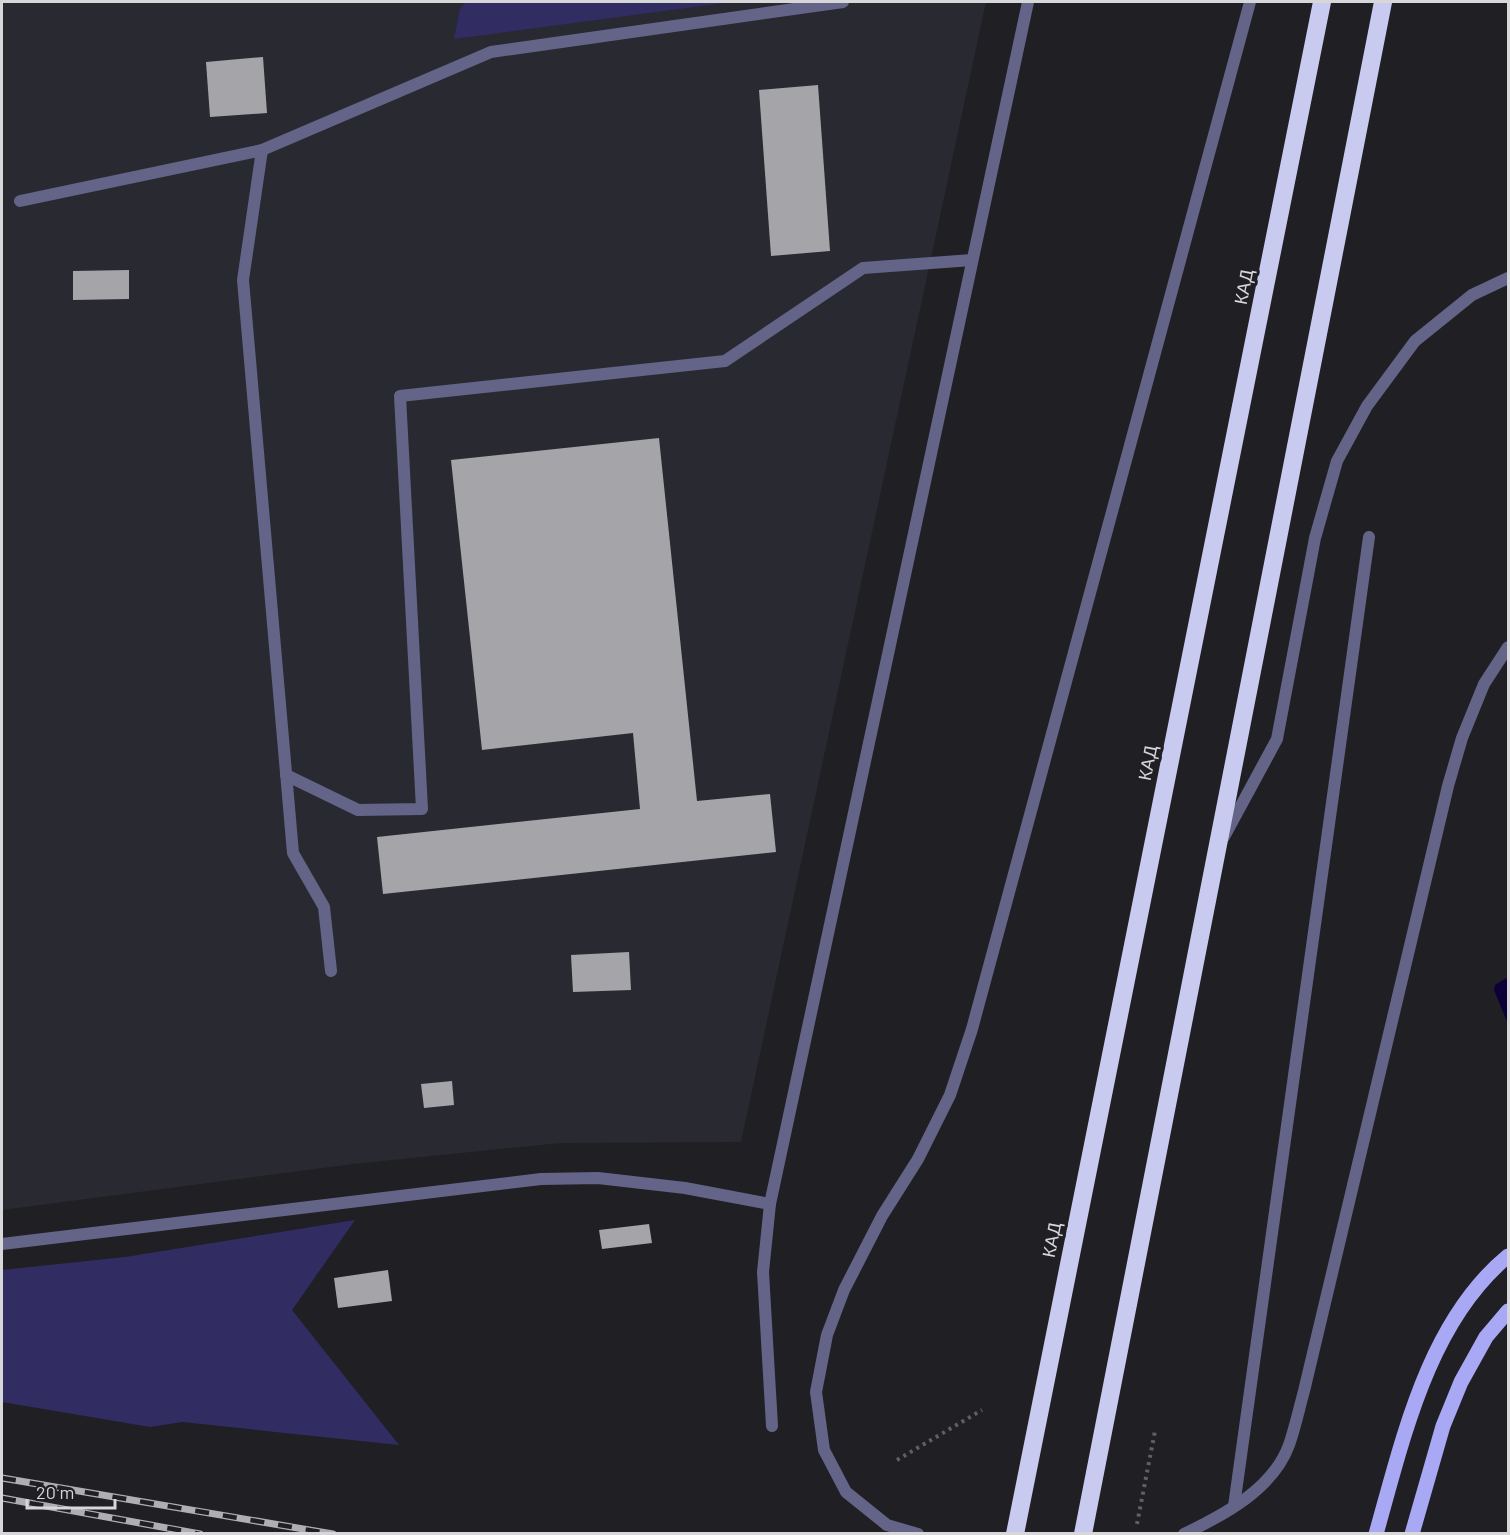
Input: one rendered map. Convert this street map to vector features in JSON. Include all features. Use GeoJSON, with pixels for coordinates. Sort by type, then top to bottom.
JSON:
{"type":"FeatureCollection","features":[{"type":"Feature","properties":{"kind":"highway","name":"КАД"},"geometry":{"type":"LineString","coordinates":[[1015,1533],[1322,2]]}},
{"type":"Feature","properties":{"kind":"highway"},"geometry":{"type":"LineString","coordinates":[[1083,1533],[1383,2]]}},
{"type":"Feature","properties":{"kind":"main road"},"geometry":{"type":"LineString","coordinates":[[1376,1533],[1410,1414],[1436,1353],[1461,1311],[1493,1269],[1509,1257]]}},
{"type":"Feature","properties":{"kind":"main road"},"geometry":{"type":"LineString","coordinates":[[1412,1533],[1443,1426],[1461,1382],[1486,1338],[1509,1311]]}},
{"type":"Feature","properties":{"kind":"street"},"geometry":{"type":"LineString","coordinates":[[20,201],[261,150],[491,52],[843,2]]}},
{"type":"Feature","properties":{"kind":"street"},"geometry":{"type":"LineString","coordinates":[[772,1426],[763,1272],[770,1204],[1028,2]]}},
{"type":"Feature","properties":{"kind":"street"},"geometry":{"type":"LineString","coordinates":[[918,1533],[887,1526],[846,1492],[824,1450],[816,1392],[827,1335],[844,1290],[882,1216],[918,1159],[950,1095],[972,1029],[1250,2]]}},
{"type":"Feature","properties":{"kind":"street"},"geometry":{"type":"LineString","coordinates":[[261,150],[243,280],[293,853],[324,907],[331,971]]}},
{"type":"Feature","properties":{"kind":"street"},"geometry":{"type":"LineString","coordinates":[[286,775],[358,810],[422,809],[400,396],[725,361],[863,268],[972,260]]}},
{"type":"Feature","properties":{"kind":"street"},"geometry":{"type":"LineString","coordinates":[[1219,846],[1277,739],[1316,538],[1337,461],[1367,406],[1415,341],[1472,295],[1509,278]]}},
{"type":"Feature","properties":{"kind":"street"},"geometry":{"type":"LineString","coordinates":[[1234,1506],[1369,537]]}},
{"type":"Feature","properties":{"kind":"street"},"geometry":{"type":"LineString","coordinates":[[1184,1533],[1234,1506],[1267,1481],[1288,1448],[1304,1391],[1448,786],[1462,738],[1484,684],[1509,647]]}},
{"type":"Feature","properties":{"kind":"street"},"geometry":{"type":"LineString","coordinates":[[2,1245],[541,1179],[598,1178],[685,1188],[770,1204]]}},
{"type":"Feature","properties":{"kind":"path"},"geometry":{"type":"LineString","coordinates":[[897,1460],[982,1410]]}},
{"type":"Feature","properties":{"kind":"path"},"geometry":{"type":"LineString","coordinates":[[1137,1524],[1155,1431]]}},
{"type":"Feature","properties":{"kind":"shaded area"},"geometry":{"type":"Polygon","coordinates":[[[2,2],[986,2],[741,1142],[560,1143],[353,1164],[2,1210],[2,2]]]}},
{"type":"Feature","properties":{"kind":"shaded area"},"geometry":{"type":"Polygon","coordinates":[[[466,2],[731,2],[454,39],[460,9],[466,2]]]}},
{"type":"Feature","properties":{"kind":"shaded area"},"geometry":{"type":"Polygon","coordinates":[[[1508,977],[1508,1024],[1494,990],[1495,985],[1508,977]]]}},
{"type":"Feature","properties":{"kind":"shaded area"},"geometry":{"type":"Polygon","coordinates":[[[355,1220],[292,1310],[399,1445],[182,1422],[150,1427],[2,1402],[2,1270],[125,1257],[355,1220]]]}},
{"type":"Feature","properties":{"kind":"building"},"geometry":{"type":"Polygon","coordinates":[[[263,57],[267,113],[210,117],[206,62],[263,57]]]}},
{"type":"Feature","properties":{"kind":"building"},"geometry":{"type":"Polygon","coordinates":[[[818,85],[830,251],[771,256],[759,90],[818,85]]]}},
{"type":"Feature","properties":{"kind":"building"},"geometry":{"type":"Polygon","coordinates":[[[129,270],[129,299],[73,300],[73,271],[129,270]]]}},
{"type":"Feature","properties":{"kind":"building"},"geometry":{"type":"Polygon","coordinates":[[[659,438],[697,801],[770,794],[776,852],[383,894],[377,837],[640,809],[633,733],[482,750],[451,460],[659,438]]]}},
{"type":"Feature","properties":{"kind":"building"},"geometry":{"type":"Polygon","coordinates":[[[629,952],[631,990],[573,992],[571,955],[629,952]]]}},
{"type":"Feature","properties":{"kind":"building"},"geometry":{"type":"Polygon","coordinates":[[[452,1081],[454,1105],[424,1108],[421,1084],[452,1081]]]}},
{"type":"Feature","properties":{"kind":"building"},"geometry":{"type":"Polygon","coordinates":[[[649,1224],[652,1243],[602,1249],[599,1230],[649,1224]]]}},
{"type":"Feature","properties":{"kind":"building"},"geometry":{"type":"Polygon","coordinates":[[[388,1270],[392,1301],[338,1308],[334,1278],[388,1270]]]}},
{"type":"Feature","properties":{"kind":"railway"},"geometry":{"type":"LineString","coordinates":[[2,1478],[333,1534]]}},
{"type":"Feature","properties":{"kind":"railway"},"geometry":{"type":"LineString","coordinates":[[2,1498],[200,1534]]}}]}
